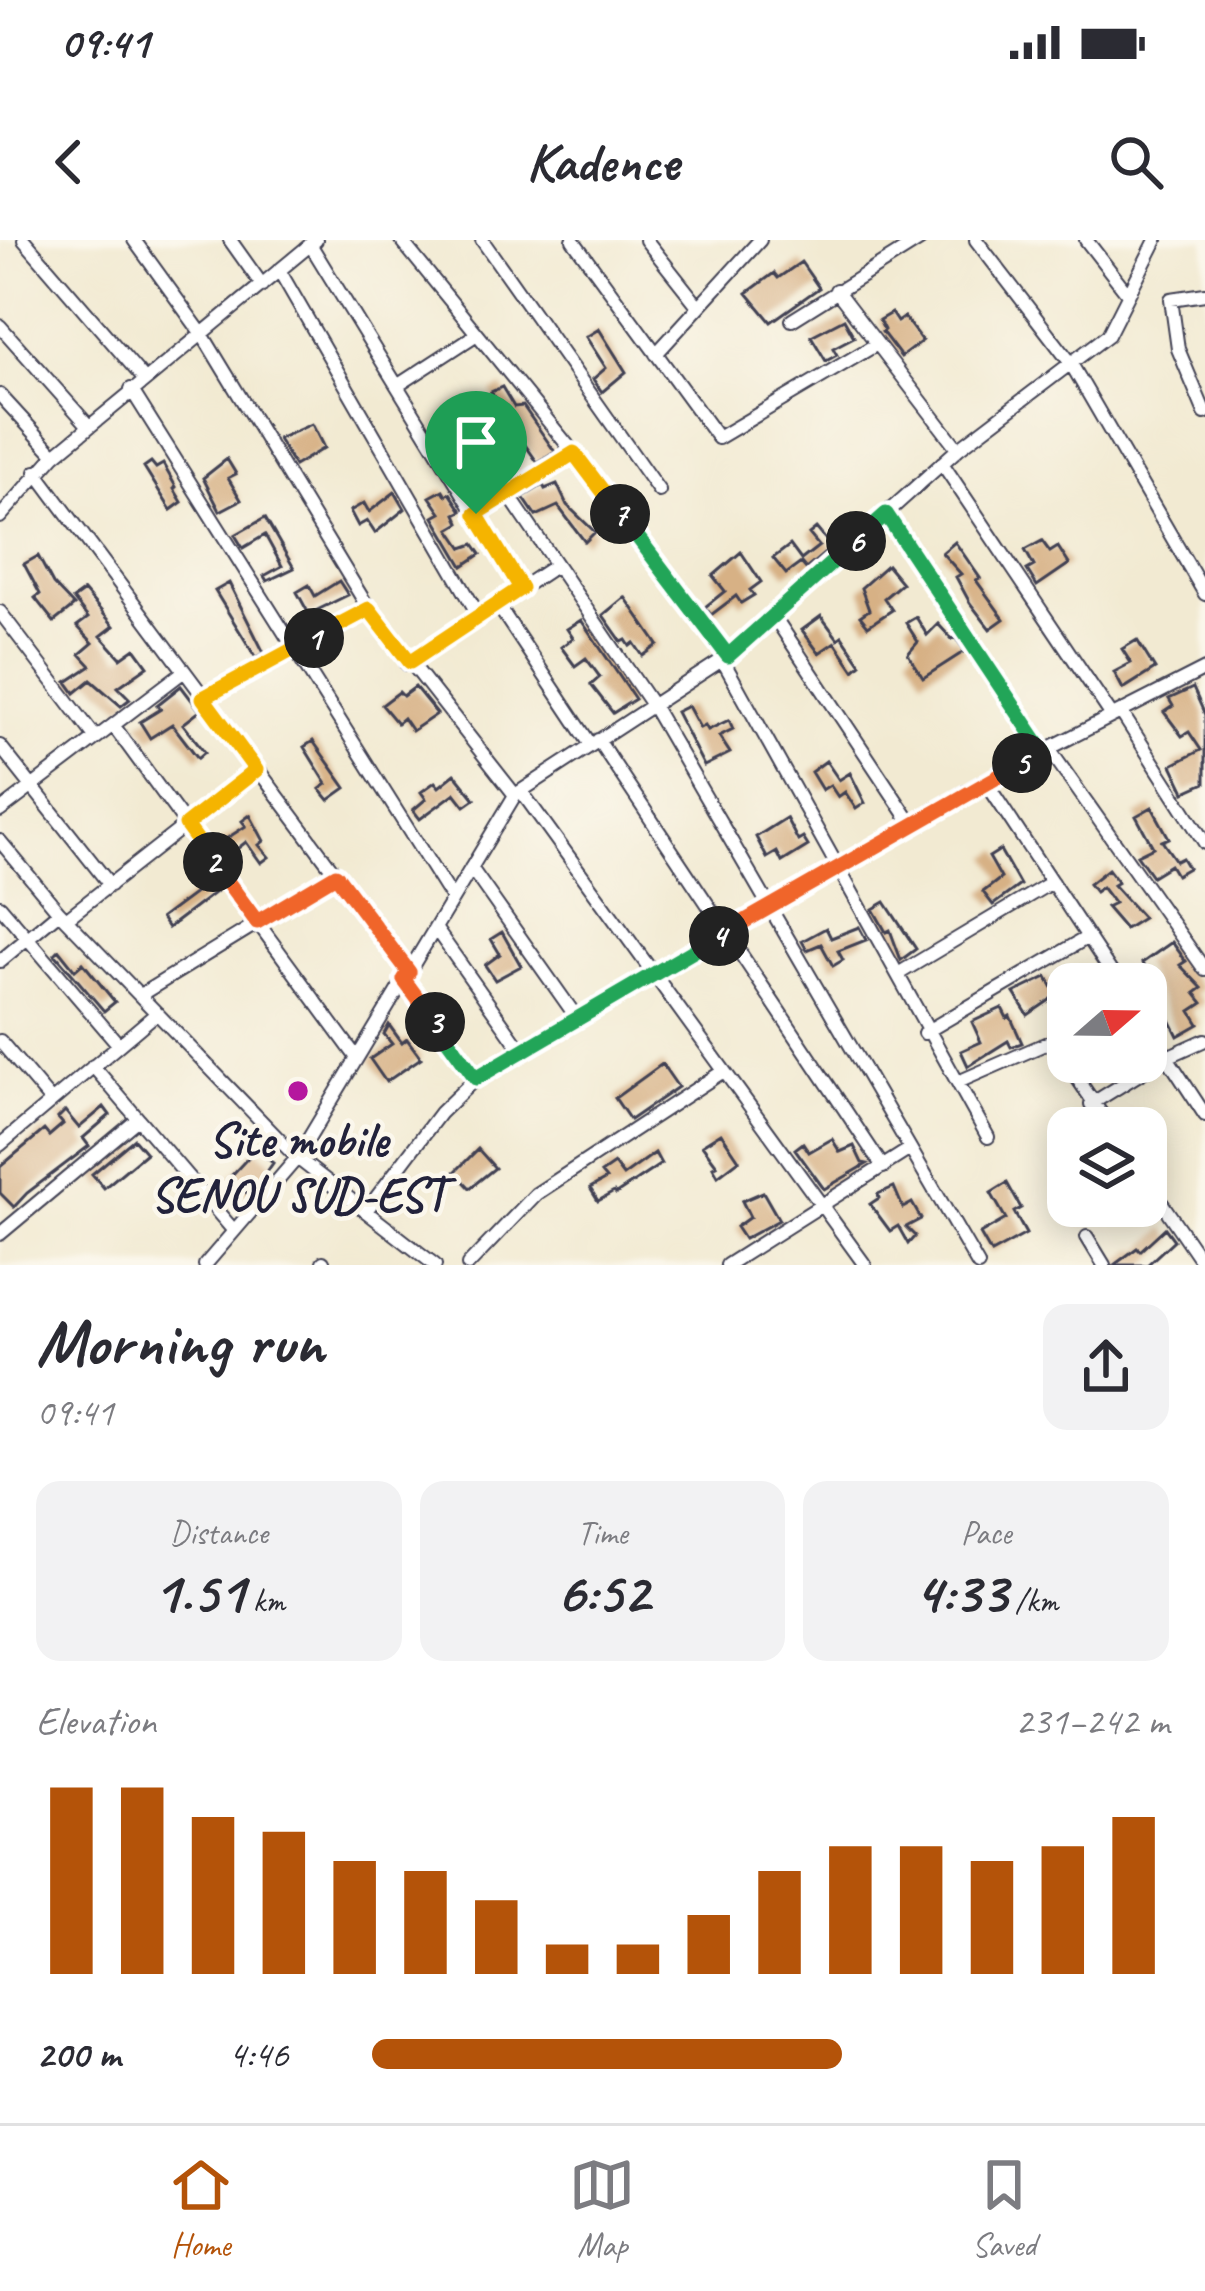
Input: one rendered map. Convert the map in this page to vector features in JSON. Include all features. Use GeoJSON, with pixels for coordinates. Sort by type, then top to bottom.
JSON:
{"type":"FeatureCollection","features":[{"type":"Feature","properties":{"kind":"street"},"geometry":{"type":"LineString","coordinates":[[24,240],[143,378]]}},
{"type":"Feature","properties":{"kind":"street"},"geometry":{"type":"LineString","coordinates":[[134,240],[202,334],[369,609],[518,793],[865,1265]]}},
{"type":"Feature","properties":{"kind":"street"},"geometry":{"type":"LineString","coordinates":[[230,240],[262,284]]}},
{"type":"Feature","properties":{"kind":"street"},"geometry":{"type":"LineString","coordinates":[[401,240],[574,453],[725,657],[988,1137]]}},
{"type":"Feature","properties":{"kind":"street"},"geometry":{"type":"LineString","coordinates":[[482,240],[659,490]]}},
{"type":"Feature","properties":{"kind":"street"},"geometry":{"type":"LineString","coordinates":[[573,240],[718,438],[877,344]]}},
{"type":"Feature","properties":{"kind":"street"},"geometry":{"type":"LineString","coordinates":[[646,240],[699,307]]}},
{"type":"Feature","properties":{"kind":"street"},"geometry":{"type":"LineString","coordinates":[[792,320],[920,240]]}},
{"type":"Feature","properties":{"kind":"street"},"geometry":{"type":"LineString","coordinates":[[976,240],[1070,362],[1205,594]]}},
{"type":"Feature","properties":{"kind":"street"},"geometry":{"type":"LineString","coordinates":[[1085,240],[1129,294]]}},
{"type":"Feature","properties":{"kind":"street"},"geometry":{"type":"LineString","coordinates":[[205,1265],[297,1158],[518,793],[725,657],[958,449],[1108,334],[1156,240]]}},
{"type":"Feature","properties":{"kind":"street"},"geometry":{"type":"LineString","coordinates":[[0,517],[36,472],[88,425],[313,242],[521,588]]}},
{"type":"Feature","properties":{"kind":"street"},"geometry":{"type":"LineString","coordinates":[[656,354],[754,243]]}},
{"type":"Feature","properties":{"kind":"street"},"geometry":{"type":"LineString","coordinates":[[279,271],[478,616]]}},
{"type":"Feature","properties":{"kind":"street"},"geometry":{"type":"LineString","coordinates":[[836,290],[958,449]]}},
{"type":"Feature","properties":{"kind":"street"},"geometry":{"type":"LineString","coordinates":[[1205,294],[1171,299],[1178,349],[1205,413]]}},
{"type":"Feature","properties":{"kind":"street"},"geometry":{"type":"LineString","coordinates":[[0,326],[88,425]]}},
{"type":"Feature","properties":{"kind":"street"},"geometry":{"type":"LineString","coordinates":[[398,386],[477,334]]}},
{"type":"Feature","properties":{"kind":"street"},"geometry":{"type":"LineString","coordinates":[[130,389],[452,898]]}},
{"type":"Feature","properties":{"kind":"street"},"geometry":{"type":"LineString","coordinates":[[0,395],[55,454]]}},
{"type":"Feature","properties":{"kind":"street"},"geometry":{"type":"LineString","coordinates":[[476,514],[574,453]]}},
{"type":"Feature","properties":{"kind":"street"},"geometry":{"type":"LineString","coordinates":[[942,463],[1205,843]]}},
{"type":"Feature","properties":{"kind":"street"},"geometry":{"type":"LineString","coordinates":[[36,472],[336,875],[476,1078]]}},
{"type":"Feature","properties":{"kind":"street"},"geometry":{"type":"LineString","coordinates":[[508,494],[652,705],[978,1265]]}},
{"type":"Feature","properties":{"kind":"street"},"geometry":{"type":"LineString","coordinates":[[886,514],[1046,750],[1205,970]]}},
{"type":"Feature","properties":{"kind":"street"},"geometry":{"type":"LineString","coordinates":[[409,663],[556,565]]}},
{"type":"Feature","properties":{"kind":"street"},"geometry":{"type":"LineString","coordinates":[[496,604],[726,932],[883,1167]]}},
{"type":"Feature","properties":{"kind":"street"},"geometry":{"type":"LineString","coordinates":[[203,698],[369,609]]}},
{"type":"Feature","properties":{"kind":"street"},"geometry":{"type":"LineString","coordinates":[[0,612],[96,738]]}},
{"type":"Feature","properties":{"kind":"street"},"geometry":{"type":"LineString","coordinates":[[773,615],[912,824]]}},
{"type":"Feature","properties":{"kind":"street"},"geometry":{"type":"LineString","coordinates":[[366,1211],[440,1113],[476,1078],[985,782],[1205,669]]}},
{"type":"Feature","properties":{"kind":"street"},"geometry":{"type":"LineString","coordinates":[[0,811],[183,672]]}},
{"type":"Feature","properties":{"kind":"street"},"geometry":{"type":"LineString","coordinates":[[113,725],[357,1058]]}},
{"type":"Feature","properties":{"kind":"street"},"geometry":{"type":"LineString","coordinates":[[0,746],[110,885]]}},
{"type":"Feature","properties":{"kind":"street"},"geometry":{"type":"LineString","coordinates":[[0,961],[110,885],[256,770]]}},
{"type":"Feature","properties":{"kind":"street"},"geometry":{"type":"LineString","coordinates":[[985,782],[1105,963]]}},
{"type":"Feature","properties":{"kind":"street"},"geometry":{"type":"LineString","coordinates":[[0,841],[62,916],[297,1158],[435,1265]]}},
{"type":"Feature","properties":{"kind":"street"},"geometry":{"type":"LineString","coordinates":[[471,868],[577,1018]]}},
{"type":"Feature","properties":{"kind":"street"},"geometry":{"type":"LineString","coordinates":[[140,995],[336,875]]}},
{"type":"Feature","properties":{"kind":"street"},"geometry":{"type":"LineString","coordinates":[[898,974],[1052,882]]}},
{"type":"Feature","properties":{"kind":"street"},"geometry":{"type":"LineString","coordinates":[[0,906],[118,1045]]}},
{"type":"Feature","properties":{"kind":"street"},"geometry":{"type":"LineString","coordinates":[[435,928],[521,1051]]}},
{"type":"Feature","properties":{"kind":"street"},"geometry":{"type":"LineString","coordinates":[[926,1031],[1088,937]]}},
{"type":"Feature","properties":{"kind":"street"},"geometry":{"type":"LineString","coordinates":[[0,1145],[157,1013]]}},
{"type":"Feature","properties":{"kind":"street"},"geometry":{"type":"LineString","coordinates":[[1205,1040],[1167,1057],[1205,1115]]}},
{"type":"Feature","properties":{"kind":"street"},"geometry":{"type":"LineString","coordinates":[[0,1041],[51,1101]]}},
{"type":"Feature","properties":{"kind":"street"},"geometry":{"type":"LineString","coordinates":[[958,1082],[1047,1043]]}},
{"type":"Feature","properties":{"kind":"street"},"geometry":{"type":"LineString","coordinates":[[94,1066],[234,1231]]}},
{"type":"Feature","properties":{"kind":"street"},"geometry":{"type":"LineString","coordinates":[[468,1265],[536,1194],[722,1072]]}},
{"type":"Feature","properties":{"kind":"street"},"geometry":{"type":"LineString","coordinates":[[1079,1083],[1095,1107]]}},
{"type":"Feature","properties":{"kind":"street"},"geometry":{"type":"LineString","coordinates":[[1093,1104],[1126,1083]]}},
{"type":"Feature","properties":{"kind":"street"},"geometry":{"type":"LineString","coordinates":[[0,1234],[138,1119]]}},
{"type":"Feature","properties":{"kind":"street"},"geometry":{"type":"LineString","coordinates":[[727,1265],[910,1150]]}},
{"type":"Feature","properties":{"kind":"street"},"geometry":{"type":"LineString","coordinates":[[1167,1211],[1204,1265]]}},
{"type":"Feature","properties":{"kind":"street"},"geometry":{"type":"LineString","coordinates":[[1087,1237],[1104,1265]]}},
{"type":"Feature","properties":{"kind":"street"},"geometry":{"type":"LineString","coordinates":[[217,1251],[224,1265]]}},
{"type":"Feature","properties":{"kind":"building"},"geometry":{"type":"Polygon","coordinates":[[[801,262],[819,288],[771,322],[747,293],[774,273],[778,278],[801,262]]]}},
{"type":"Feature","properties":{"kind":"building"},"geometry":{"type":"Polygon","coordinates":[[[891,313],[897,322],[904,317],[922,341],[901,357],[879,320],[891,313]]]}},
{"type":"Feature","properties":{"kind":"building"},"geometry":{"type":"Polygon","coordinates":[[[844,319],[854,337],[833,348],[837,355],[826,361],[811,336],[844,319]]]}},
{"type":"Feature","properties":{"kind":"building"},"geometry":{"type":"Polygon","coordinates":[[[599,329],[626,372],[602,392],[593,379],[606,368],[586,337],[599,329]]]}},
{"type":"Feature","properties":{"kind":"building"},"geometry":{"type":"Polygon","coordinates":[[[502,387],[514,407],[523,406],[555,452],[538,463],[521,439],[509,447],[503,439],[512,428],[491,392],[502,387]]]}},
{"type":"Feature","properties":{"kind":"building"},"geometry":{"type":"Polygon","coordinates":[[[312,424],[324,448],[294,466],[278,439],[312,424]]]}},
{"type":"Feature","properties":{"kind":"building"},"geometry":{"type":"Polygon","coordinates":[[[227,459],[236,474],[228,478],[241,500],[220,511],[203,478],[227,459]]]}},
{"type":"Feature","properties":{"kind":"building"},"geometry":{"type":"Polygon","coordinates":[[[151,462],[156,468],[163,464],[176,487],[182,502],[171,510],[144,467],[151,462]]]}},
{"type":"Feature","properties":{"kind":"building"},"geometry":{"type":"Polygon","coordinates":[[[557,484],[567,505],[595,532],[585,542],[558,506],[536,516],[523,497],[543,485],[545,489],[557,484]]]}},
{"type":"Feature","properties":{"kind":"building"},"geometry":{"type":"Polygon","coordinates":[[[443,490],[462,511],[456,514],[460,523],[450,529],[463,548],[474,544],[481,554],[463,566],[434,517],[441,513],[430,497],[443,490]]]}},
{"type":"Feature","properties":{"kind":"building"},"geometry":{"type":"Polygon","coordinates":[[[395,492],[405,509],[375,533],[367,521],[358,526],[350,511],[364,503],[369,512],[395,492]]]}},
{"type":"Feature","properties":{"kind":"building"},"geometry":{"type":"Polygon","coordinates":[[[265,518],[294,568],[267,581],[264,576],[282,566],[265,535],[243,548],[235,535],[265,518]]]}},
{"type":"Feature","properties":{"kind":"building"},"geometry":{"type":"Polygon","coordinates":[[[816,528],[832,547],[806,569],[801,563],[786,574],[773,558],[790,545],[801,560],[819,546],[809,534],[816,528]]]}},
{"type":"Feature","properties":{"kind":"building"},"geometry":{"type":"Polygon","coordinates":[[[1042,541],[1050,552],[1058,547],[1069,564],[1037,586],[1027,570],[1034,566],[1025,550],[1042,541]]]}},
{"type":"Feature","properties":{"kind":"building"},"geometry":{"type":"Polygon","coordinates":[[[955,542],[1004,619],[990,629],[956,577],[961,574],[942,553],[955,542]]]}},
{"type":"Feature","properties":{"kind":"building"},"geometry":{"type":"Polygon","coordinates":[[[741,552],[761,582],[750,590],[754,595],[741,603],[736,596],[711,615],[705,607],[725,591],[713,576],[741,552]]]}},
{"type":"Feature","properties":{"kind":"building"},"geometry":{"type":"Polygon","coordinates":[[[38,556],[53,584],[74,606],[54,622],[35,598],[40,594],[24,564],[38,556]]]}},
{"type":"Feature","properties":{"kind":"building"},"geometry":{"type":"Polygon","coordinates":[[[887,565],[902,583],[884,598],[892,610],[868,626],[860,616],[869,610],[861,588],[887,565]]]}},
{"type":"Feature","properties":{"kind":"building"},"geometry":{"type":"Polygon","coordinates":[[[339,581],[348,595],[309,614],[297,592],[309,585],[315,596],[339,581]]]}},
{"type":"Feature","properties":{"kind":"building"},"geometry":{"type":"Polygon","coordinates":[[[229,583],[264,653],[256,658],[215,591],[229,583]]]}},
{"type":"Feature","properties":{"kind":"building"},"geometry":{"type":"Polygon","coordinates":[[[84,591],[114,626],[101,636],[121,658],[135,648],[148,666],[118,687],[130,699],[121,706],[91,680],[75,693],[67,682],[91,666],[80,654],[93,643],[77,626],[88,618],[73,599],[84,591]]]}},
{"type":"Feature","properties":{"kind":"building"},"geometry":{"type":"Polygon","coordinates":[[[625,597],[658,645],[643,656],[634,643],[622,642],[603,615],[625,597]]]}},
{"type":"Feature","properties":{"kind":"building"},"geometry":{"type":"Polygon","coordinates":[[[821,616],[861,664],[854,670],[835,642],[819,653],[802,630],[821,616]]]}},
{"type":"Feature","properties":{"kind":"building"},"geometry":{"type":"Polygon","coordinates":[[[916,617],[927,635],[938,624],[965,651],[923,678],[908,654],[918,642],[906,623],[916,617]]]}},
{"type":"Feature","properties":{"kind":"building"},"geometry":{"type":"Polygon","coordinates":[[[581,620],[635,699],[613,713],[591,685],[600,677],[586,658],[575,666],[561,647],[573,638],[567,629],[581,620]]]}},
{"type":"Feature","properties":{"kind":"building"},"geometry":{"type":"Polygon","coordinates":[[[1137,640],[1155,669],[1123,689],[1114,672],[1131,663],[1122,649],[1137,640]]]}},
{"type":"Feature","properties":{"kind":"building"},"geometry":{"type":"Polygon","coordinates":[[[181,686],[200,711],[183,724],[205,752],[198,758],[172,724],[150,738],[140,722],[161,709],[157,705],[181,686]]]}},
{"type":"Feature","properties":{"kind":"building"},"geometry":{"type":"Polygon","coordinates":[[[415,687],[437,714],[412,731],[403,718],[397,723],[382,705],[415,687]]]}},
{"type":"Feature","properties":{"kind":"building"},"geometry":{"type":"Polygon","coordinates":[[[1193,688],[1205,715],[1205,783],[1185,792],[1172,765],[1201,750],[1189,732],[1182,736],[1164,712],[1173,706],[1169,699],[1193,688]]]}},
{"type":"Feature","properties":{"kind":"building"},"geometry":{"type":"Polygon","coordinates":[[[688,706],[700,728],[705,725],[708,730],[729,720],[733,729],[719,736],[730,753],[704,766],[676,712],[688,706]]]}},
{"type":"Feature","properties":{"kind":"building"},"geometry":{"type":"Polygon","coordinates":[[[313,741],[346,788],[329,800],[320,789],[327,784],[304,747],[313,741]]]}},
{"type":"Feature","properties":{"kind":"building"},"geometry":{"type":"Polygon","coordinates":[[[826,761],[839,780],[850,773],[865,803],[856,809],[845,792],[838,797],[830,785],[822,790],[811,772],[826,761]]]}},
{"type":"Feature","properties":{"kind":"building"},"geometry":{"type":"Polygon","coordinates":[[[455,774],[475,799],[465,806],[455,793],[420,819],[413,810],[426,799],[421,792],[435,782],[439,787],[455,774]]]}},
{"type":"Feature","properties":{"kind":"building"},"geometry":{"type":"Polygon","coordinates":[[[1152,807],[1169,838],[1162,841],[1176,861],[1182,858],[1188,868],[1176,875],[1170,865],[1152,876],[1137,855],[1153,847],[1136,816],[1152,807]]]}},
{"type":"Feature","properties":{"kind":"building"},"geometry":{"type":"Polygon","coordinates":[[[250,815],[264,841],[259,845],[269,857],[261,863],[246,842],[224,859],[215,846],[246,826],[242,821],[250,815]]]}},
{"type":"Feature","properties":{"kind":"building"},"geometry":{"type":"Polygon","coordinates":[[[786,818],[798,841],[803,838],[808,846],[782,862],[777,852],[767,858],[756,837],[786,818]]]}},
{"type":"Feature","properties":{"kind":"building"},"geometry":{"type":"Polygon","coordinates":[[[1000,850],[1020,885],[993,905],[983,892],[1001,878],[989,857],[1000,850]]]}},
{"type":"Feature","properties":{"kind":"building"},"geometry":{"type":"Polygon","coordinates":[[[198,862],[218,890],[168,928],[161,918],[203,887],[190,868],[198,862]]]}},
{"type":"Feature","properties":{"kind":"building"},"geometry":{"type":"Polygon","coordinates":[[[1108,869],[1118,882],[1113,885],[1143,918],[1125,929],[1106,907],[1114,903],[1102,887],[1095,892],[1089,884],[1108,869]]]}},
{"type":"Feature","properties":{"kind":"building"},"geometry":{"type":"Polygon","coordinates":[[[885,902],[916,949],[901,960],[890,930],[886,932],[873,909],[885,902]]]}},
{"type":"Feature","properties":{"kind":"building"},"geometry":{"type":"Polygon","coordinates":[[[859,927],[866,940],[838,951],[843,960],[833,966],[821,944],[807,950],[802,941],[826,928],[831,938],[859,927]]]}},
{"type":"Feature","properties":{"kind":"building"},"geometry":{"type":"Polygon","coordinates":[[[502,932],[521,966],[495,980],[485,965],[500,954],[491,939],[502,932]]]}},
{"type":"Feature","properties":{"kind":"building"},"geometry":{"type":"Polygon","coordinates":[[[1172,942],[1186,961],[1180,965],[1202,988],[1195,993],[1203,1003],[1191,1011],[1199,1024],[1178,1036],[1167,1014],[1167,963],[1142,963],[1172,942]]]}},
{"type":"Feature","properties":{"kind":"building"},"geometry":{"type":"Polygon","coordinates":[[[59,950],[75,970],[83,963],[115,1002],[104,1011],[55,954],[59,950]]]}},
{"type":"Feature","properties":{"kind":"building"},"geometry":{"type":"Polygon","coordinates":[[[1047,977],[1047,1002],[1028,1015],[1014,993],[1047,977]]]}},
{"type":"Feature","properties":{"kind":"building"},"geometry":{"type":"Polygon","coordinates":[[[1002,1008],[1022,1043],[1011,1047],[1008,1041],[968,1066],[961,1051],[981,1042],[972,1022],[1002,1008]]]}},
{"type":"Feature","properties":{"kind":"building"},"geometry":{"type":"Polygon","coordinates":[[[389,1025],[421,1058],[386,1082],[370,1059],[392,1044],[384,1034],[389,1025]]]}},
{"type":"Feature","properties":{"kind":"building"},"geometry":{"type":"Polygon","coordinates":[[[662,1064],[678,1087],[630,1120],[615,1098],[662,1064]]]}},
{"type":"Feature","properties":{"kind":"building"},"geometry":{"type":"Polygon","coordinates":[[[104,1107],[110,1115],[83,1138],[89,1146],[14,1207],[0,1193],[0,1167],[44,1130],[49,1136],[63,1124],[58,1118],[65,1111],[79,1128],[104,1107]]]}},
{"type":"Feature","properties":{"kind":"building"},"geometry":{"type":"Polygon","coordinates":[[[721,1133],[739,1160],[718,1176],[713,1167],[717,1165],[702,1145],[721,1133]]]}},
{"type":"Feature","properties":{"kind":"building"},"geometry":{"type":"Polygon","coordinates":[[[134,1139],[146,1153],[104,1188],[92,1174],[134,1139]]]}},
{"type":"Feature","properties":{"kind":"building"},"geometry":{"type":"Polygon","coordinates":[[[832,1139],[840,1152],[854,1146],[867,1164],[824,1189],[795,1149],[803,1143],[809,1152],[832,1139]]]}},
{"type":"Feature","properties":{"kind":"building"},"geometry":{"type":"Polygon","coordinates":[[[256,1149],[273,1163],[250,1196],[239,1186],[230,1197],[220,1188],[256,1149]]]}},
{"type":"Feature","properties":{"kind":"building"},"geometry":{"type":"Polygon","coordinates":[[[478,1149],[495,1168],[470,1188],[455,1172],[478,1149]]]}},
{"type":"Feature","properties":{"kind":"building"},"geometry":{"type":"Polygon","coordinates":[[[655,1153],[661,1164],[598,1201],[590,1188],[606,1179],[601,1173],[614,1164],[623,1176],[655,1153]]]}},
{"type":"Feature","properties":{"kind":"building"},"geometry":{"type":"Polygon","coordinates":[[[1007,1183],[1021,1208],[1014,1212],[1026,1234],[991,1253],[980,1234],[1006,1219],[991,1193],[1007,1183]]]}},
{"type":"Feature","properties":{"kind":"building"},"geometry":{"type":"Polygon","coordinates":[[[894,1187],[903,1208],[912,1203],[921,1219],[906,1227],[915,1236],[908,1244],[898,1226],[890,1231],[870,1204],[894,1187]]]}},
{"type":"Feature","properties":{"kind":"building"},"geometry":{"type":"Polygon","coordinates":[[[763,1192],[779,1220],[744,1239],[736,1227],[750,1217],[742,1201],[763,1192]]]}},
{"type":"Feature","properties":{"kind":"building"},"geometry":{"type":"Polygon","coordinates":[[[1165,1228],[1174,1240],[1147,1265],[1114,1265],[1137,1248],[1140,1251],[1165,1228]]]}},
{"type":"Feature","properties":{"kind":"place","name":"Site mobile SENOU SUD-EST"},"geometry":{"type":"Point","coordinates":[298,1091]}},
{"type":"Feature","properties":{"kind":"route"},"geometry":{"type":"LineString","coordinates":[[574,453],[728,656],[886,514],[1044,752],[476,1078],[404,980],[409,972],[336,875],[257,922],[186,825],[256,770],[203,698],[369,609],[410,662],[521,588],[476,514],[574,453]]}}]}
